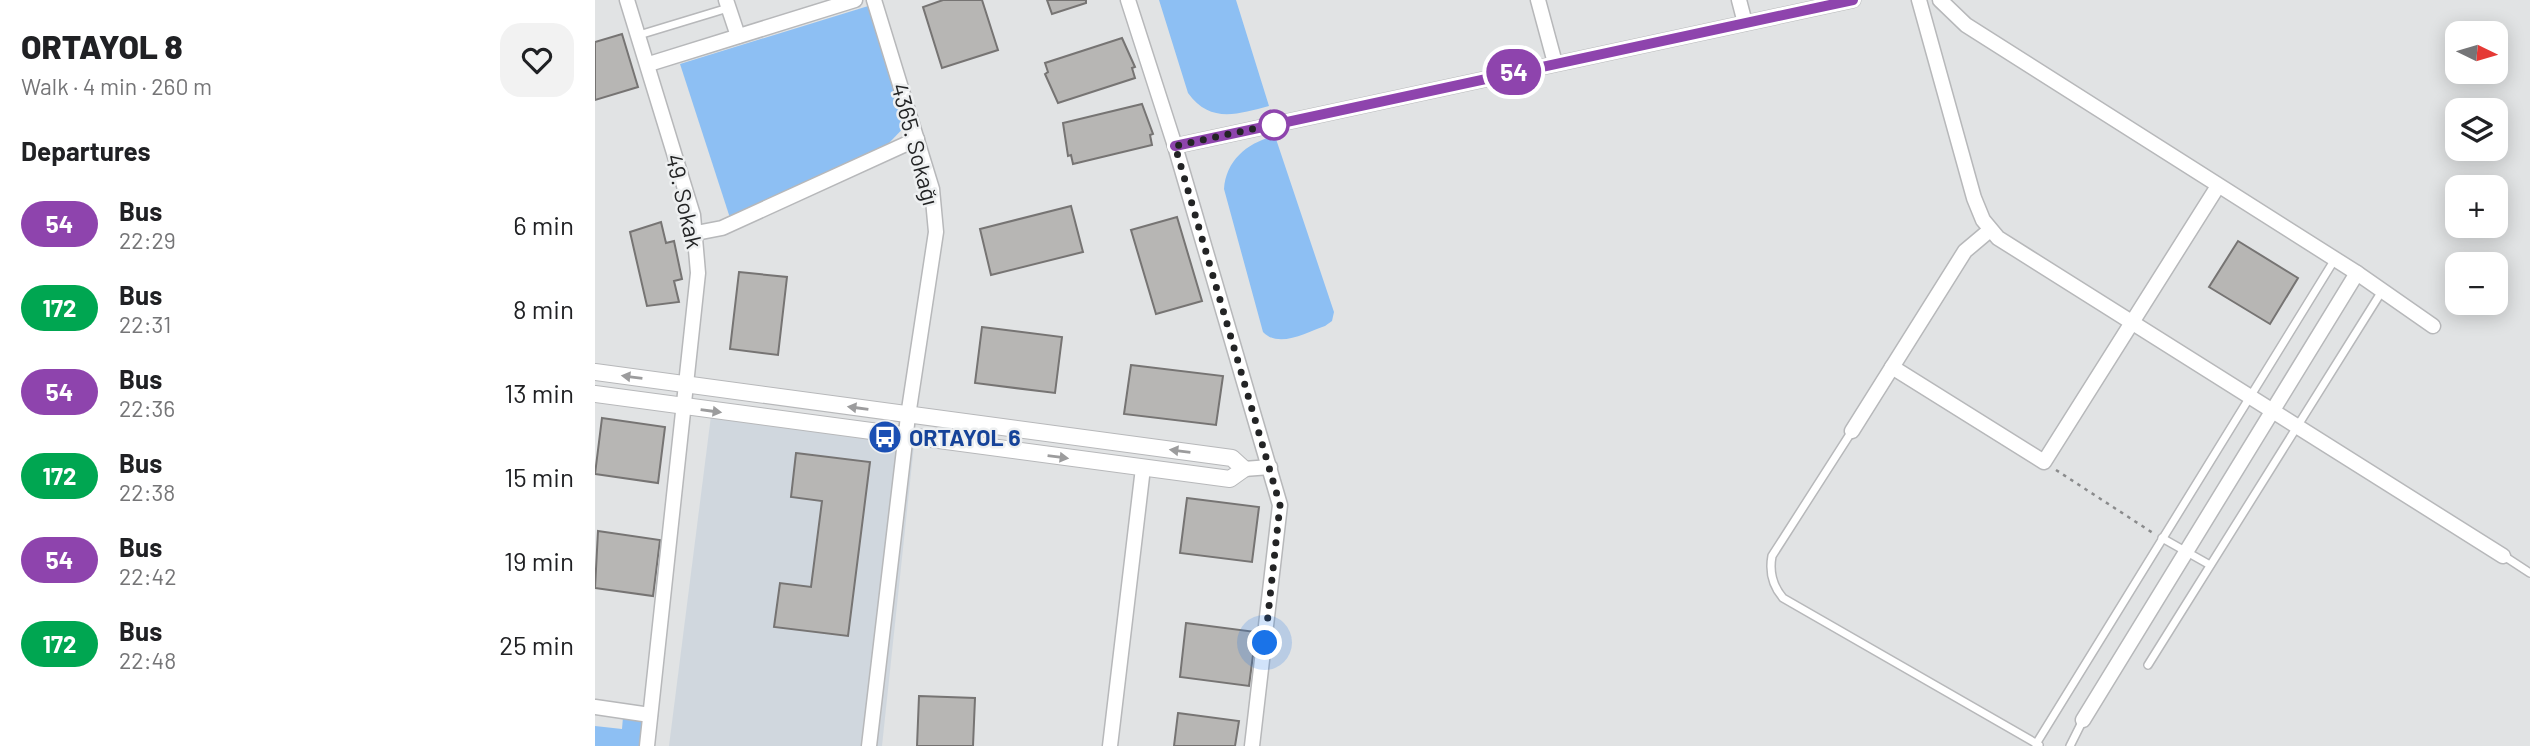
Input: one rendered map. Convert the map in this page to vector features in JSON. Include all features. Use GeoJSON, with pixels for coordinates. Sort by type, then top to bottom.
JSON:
{"type":"FeatureCollection","features":[{"type":"Feature","properties":{"kind":"street","name":"49. Sokak"},"geometry":{"type":"LineString","coordinates":[[628,0],[649,64],[696,233],[698,273],[647,746]]}},
{"type":"Feature","properties":{"kind":"street"},"geometry":{"type":"LineString","coordinates":[[649,64],[855,0]]}},
{"type":"Feature","properties":{"kind":"street","name":"4365. Sokağı"},"geometry":{"type":"LineString","coordinates":[[869,746],[908,416],[936,232],[932,189],[874,0]]}},
{"type":"Feature","properties":{"kind":"street"},"geometry":{"type":"LineString","coordinates":[[1128,0],[1175,146],[1270,467],[1281,514],[1252,746]]}},
{"type":"Feature","properties":{"kind":"street"},"geometry":{"type":"LineString","coordinates":[[1538,0],[1555,63]]}},
{"type":"Feature","properties":{"kind":"street"},"geometry":{"type":"LineString","coordinates":[[1739,0],[1745,23]]}},
{"type":"Feature","properties":{"kind":"street"},"geometry":{"type":"LineString","coordinates":[[1175,146],[1853,0]]}},
{"type":"Feature","properties":{"kind":"street"},"geometry":{"type":"LineString","coordinates":[[1919,0],[1974,198],[1990,230],[2014,251],[2503,556]]}},
{"type":"Feature","properties":{"kind":"street"},"geometry":{"type":"LineString","coordinates":[[1940,0],[1966,25],[2357,273],[2433,326]]}},
{"type":"Feature","properties":{"kind":"street"},"geometry":{"type":"LineString","coordinates":[[728,4],[738,36]]}},
{"type":"Feature","properties":{"kind":"street"},"geometry":{"type":"LineString","coordinates":[[696,233],[722,228],[917,139]]}},
{"type":"Feature","properties":{"kind":"street"},"geometry":{"type":"LineString","coordinates":[[1892,368],[2044,463],[2218,186]]}},
{"type":"Feature","properties":{"kind":"street"},"geometry":{"type":"LineString","coordinates":[[1851,431],[1965,251],[1990,230]]}},
{"type":"Feature","properties":{"kind":"street"},"geometry":{"type":"LineString","coordinates":[[2084,720],[2357,273]]}},
{"type":"Feature","properties":{"kind":"street"},"geometry":{"type":"LineString","coordinates":[[595,372],[1233,458],[1244,469]]}},
{"type":"Feature","properties":{"kind":"street"},"geometry":{"type":"LineString","coordinates":[[595,394],[906,438],[1230,479],[1244,469],[1270,467]]}},
{"type":"Feature","properties":{"kind":"street"},"geometry":{"type":"LineString","coordinates":[[1110,746],[1143,468]]}},
{"type":"Feature","properties":{"kind":"street"},"geometry":{"type":"LineString","coordinates":[[595,707],[650,715]]}},
{"type":"Feature","properties":{"kind":"lane"},"geometry":{"type":"LineString","coordinates":[[639,35],[728,4]]}},
{"type":"Feature","properties":{"kind":"lane"},"geometry":{"type":"LineString","coordinates":[[1851,431],[1772,556],[1771,573],[1775,588],[1783,598],[2038,745],[2162,538],[2335,259]]}},
{"type":"Feature","properties":{"kind":"lane"},"geometry":{"type":"LineString","coordinates":[[2148,665],[2382,291]]}},
{"type":"Feature","properties":{"kind":"lane"},"geometry":{"type":"LineString","coordinates":[[2162,538],[2210,565]]}},
{"type":"Feature","properties":{"kind":"lane"},"geometry":{"type":"LineString","coordinates":[[2503,556],[2530,573]]}},
{"type":"Feature","properties":{"kind":"lane"},"geometry":{"type":"LineString","coordinates":[[2070,746],[2084,720]]}},
{"type":"Feature","properties":{"kind":"path"},"geometry":{"type":"LineString","coordinates":[[2044,463],[2162,538]]}},
{"type":"Feature","properties":{"kind":"shaded area"},"geometry":{"type":"Polygon","coordinates":[[[1159,0],[1236,0],[1269,106],[1225,114],[1215,113],[1197,103],[1188,93],[1159,0]]]}},
{"type":"Feature","properties":{"kind":"shaded area"},"geometry":{"type":"Polygon","coordinates":[[[878,3],[914,117],[889,143],[731,221],[680,64],[878,3]]]}},
{"type":"Feature","properties":{"kind":"shaded area"},"geometry":{"type":"Polygon","coordinates":[[[1275,136],[1334,312],[1332,321],[1325,326],[1285,339],[1270,337],[1263,332],[1224,189],[1229,169],[1240,154],[1256,143],[1275,136]]]}},
{"type":"Feature","properties":{"kind":"shaded area"},"geometry":{"type":"Polygon","coordinates":[[[711,416],[914,445],[882,746],[669,746],[711,416]]]}},
{"type":"Feature","properties":{"kind":"shaded area"},"geometry":{"type":"Polygon","coordinates":[[[623,717],[653,721],[650,746],[595,746],[595,726],[622,729],[623,717]]]}},
{"type":"Feature","properties":{"kind":"building"},"geometry":{"type":"Polygon","coordinates":[[[943,0],[982,0],[998,50],[942,68],[923,7],[943,0]]]}},
{"type":"Feature","properties":{"kind":"building"},"geometry":{"type":"Polygon","coordinates":[[[1047,0],[1086,0],[1086,3],[1052,14],[1047,0]]]}},
{"type":"Feature","properties":{"kind":"building"},"geometry":{"type":"Polygon","coordinates":[[[622,34],[638,87],[595,100],[595,42],[622,34]]]}},
{"type":"Feature","properties":{"kind":"building"},"geometry":{"type":"Polygon","coordinates":[[[1122,38],[1135,67],[1132,68],[1135,78],[1058,103],[1045,74],[1048,72],[1045,63],[1122,38]]]}},
{"type":"Feature","properties":{"kind":"building"},"geometry":{"type":"Polygon","coordinates":[[[1142,104],[1153,134],[1150,135],[1152,145],[1073,164],[1071,155],[1068,156],[1063,123],[1142,104]]]}},
{"type":"Feature","properties":{"kind":"building"},"geometry":{"type":"Polygon","coordinates":[[[1071,206],[1083,252],[991,275],[980,229],[1071,206]]]}},
{"type":"Feature","properties":{"kind":"building"},"geometry":{"type":"Polygon","coordinates":[[[1177,217],[1202,301],[1156,314],[1131,230],[1177,217]]]}},
{"type":"Feature","properties":{"kind":"building"},"geometry":{"type":"Polygon","coordinates":[[[661,222],[666,243],[674,241],[682,279],[674,281],[679,302],[647,306],[630,232],[661,222]]]}},
{"type":"Feature","properties":{"kind":"building"},"geometry":{"type":"Polygon","coordinates":[[[2238,241],[2298,278],[2270,324],[2209,287],[2238,241]]]}},
{"type":"Feature","properties":{"kind":"building"},"geometry":{"type":"Polygon","coordinates":[[[739,272],[787,277],[778,355],[730,349],[739,272]]]}},
{"type":"Feature","properties":{"kind":"building"},"geometry":{"type":"Polygon","coordinates":[[[982,327],[1062,337],[1055,393],[975,383],[982,327]]]}},
{"type":"Feature","properties":{"kind":"building"},"geometry":{"type":"Polygon","coordinates":[[[1131,365],[1223,376],[1216,425],[1124,414],[1131,365]]]}},
{"type":"Feature","properties":{"kind":"building"},"geometry":{"type":"Polygon","coordinates":[[[602,418],[665,427],[658,483],[595,474],[602,418]]]}},
{"type":"Feature","properties":{"kind":"building"},"geometry":{"type":"Polygon","coordinates":[[[796,453],[870,462],[848,636],[774,627],[780,583],[811,587],[822,501],[791,497],[796,453]]]}},
{"type":"Feature","properties":{"kind":"building"},"geometry":{"type":"Polygon","coordinates":[[[1187,498],[1259,507],[1252,562],[1180,553],[1187,498]]]}},
{"type":"Feature","properties":{"kind":"building"},"geometry":{"type":"Polygon","coordinates":[[[598,531],[660,540],[653,596],[595,588],[598,531]]]}},
{"type":"Feature","properties":{"kind":"building"},"geometry":{"type":"Polygon","coordinates":[[[1186,623],[1256,632],[1249,686],[1180,677],[1186,623]]]}},
{"type":"Feature","properties":{"kind":"building"},"geometry":{"type":"Polygon","coordinates":[[[919,696],[975,698],[973,746],[917,746],[919,696]]]}},
{"type":"Feature","properties":{"kind":"building"},"geometry":{"type":"Polygon","coordinates":[[[1178,713],[1239,721],[1235,746],[1174,746],[1178,713]]]}},
{"type":"Feature","properties":{"kind":"bus line","name":"54"},"geometry":{"type":"LineString","coordinates":[[1175,146],[1853,0]]}},
{"type":"Feature","properties":{"kind":"place","name":"ORTAYOL 6"},"geometry":{"type":"Point","coordinates":[885,437]}},
{"type":"Feature","properties":{"kind":"route"},"geometry":{"type":"LineString","coordinates":[[1265,643],[1280,505],[1175,146],[1284,122],[1274,125]]}}]}
